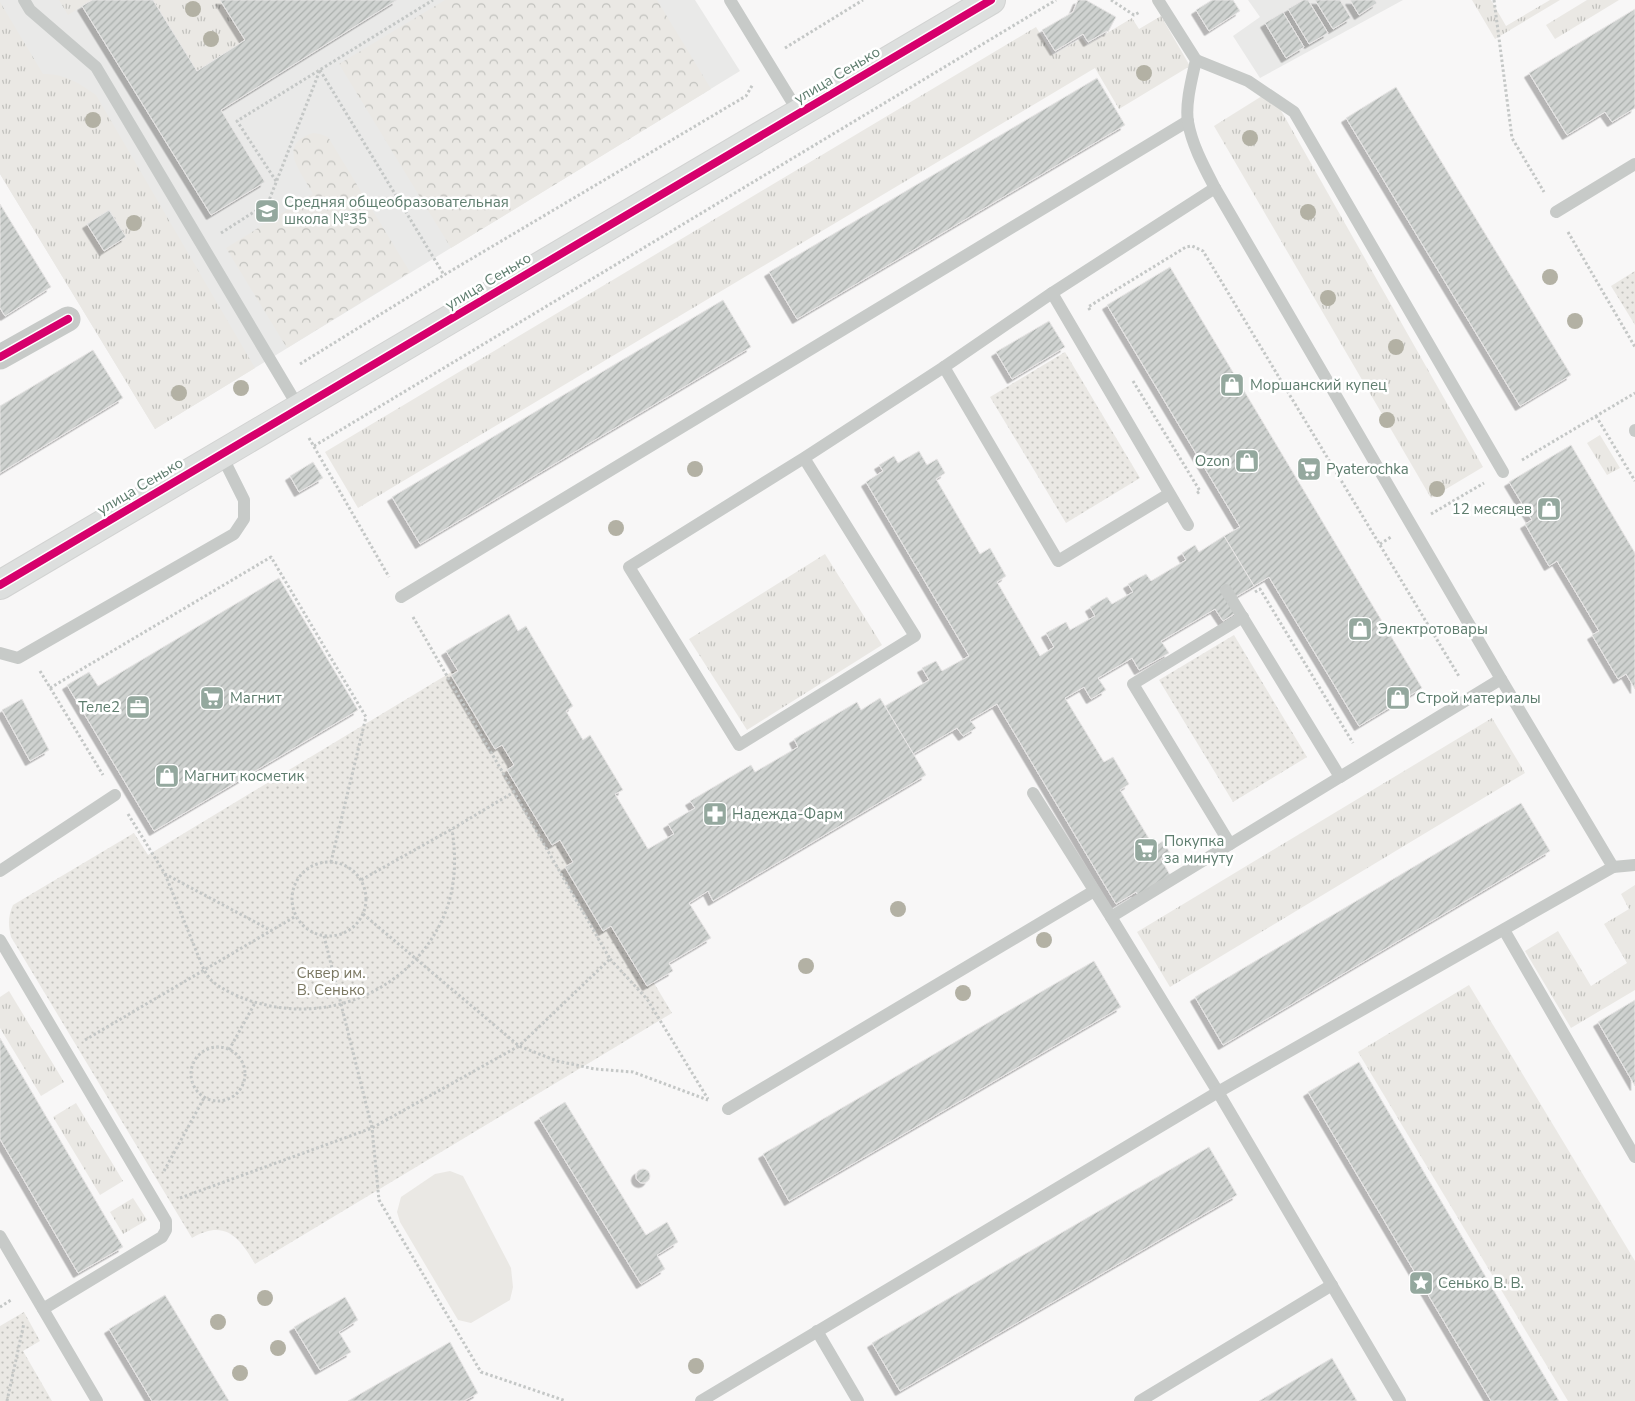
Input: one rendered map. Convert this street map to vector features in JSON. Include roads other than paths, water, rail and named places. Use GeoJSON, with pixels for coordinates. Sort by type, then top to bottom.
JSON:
{"type":"FeatureCollection","features":[{"type":"Feature","properties":{"kind":"street","name":"улица Сенько"},"geometry":{"type":"LineString","coordinates":[[0,585],[991,0]]}},
{"type":"Feature","properties":{"kind":"street"},"geometry":{"type":"LineString","coordinates":[[0,357],[68,319]]}},
{"type":"Feature","properties":{"kind":"lane"},"geometry":{"type":"LineString","coordinates":[[24,0],[30,10],[96,67],[299,408]]}},
{"type":"Feature","properties":{"kind":"lane"},"geometry":{"type":"LineString","coordinates":[[730,0],[799,113]]}},
{"type":"Feature","properties":{"kind":"lane"},"geometry":{"type":"LineString","coordinates":[[1158,0],[1196,60],[1248,81],[1294,112],[1503,472]]}},
{"type":"Feature","properties":{"kind":"lane"},"geometry":{"type":"LineString","coordinates":[[1196,60],[1189,87],[1188,121],[1200,158],[1215,188],[1501,679],[1613,867]]}},
{"type":"Feature","properties":{"kind":"lane"},"geometry":{"type":"LineString","coordinates":[[401,597],[1188,121]]}},
{"type":"Feature","properties":{"kind":"lane"},"geometry":{"type":"LineString","coordinates":[[1556,212],[1635,164]]}},
{"type":"Feature","properties":{"kind":"lane"},"geometry":{"type":"LineString","coordinates":[[804,458],[915,636],[740,745],[629,567],[804,458],[944,367],[1052,293],[1215,188]]}},
{"type":"Feature","properties":{"kind":"lane"},"geometry":{"type":"LineString","coordinates":[[1052,293],[1188,525]]}},
{"type":"Feature","properties":{"kind":"lane"},"geometry":{"type":"LineString","coordinates":[[944,367],[1058,560],[1169,494]]}},
{"type":"Feature","properties":{"kind":"lane"},"geometry":{"type":"LineString","coordinates":[[0,653],[18,658],[234,534],[244,519],[244,500],[221,454]]}},
{"type":"Feature","properties":{"kind":"lane"},"geometry":{"type":"LineString","coordinates":[[1226,590],[1340,777]]}},
{"type":"Feature","properties":{"kind":"lane"},"geometry":{"type":"LineString","coordinates":[[1230,844],[1133,684],[1243,617]]}},
{"type":"Feature","properties":{"kind":"lane"},"geometry":{"type":"LineString","coordinates":[[1111,917],[1501,679]]}},
{"type":"Feature","properties":{"kind":"lane"},"geometry":{"type":"LineString","coordinates":[[1033,793],[1218,1092],[1400,1401]]}},
{"type":"Feature","properties":{"kind":"lane"},"geometry":{"type":"LineString","coordinates":[[0,871],[115,794]]}},
{"type":"Feature","properties":{"kind":"lane"},"geometry":{"type":"LineString","coordinates":[[701,1401],[1218,1092],[1613,867],[1635,865]]}},
{"type":"Feature","properties":{"kind":"lane"},"geometry":{"type":"LineString","coordinates":[[728,1109],[1094,891]]}},
{"type":"Feature","properties":{"kind":"lane"},"geometry":{"type":"LineString","coordinates":[[1504,930],[1635,1157]]}},
{"type":"Feature","properties":{"kind":"lane"},"geometry":{"type":"LineString","coordinates":[[0,940],[166,1221],[166,1230],[162,1236],[43,1309]]}},
{"type":"Feature","properties":{"kind":"lane"},"geometry":{"type":"LineString","coordinates":[[0,1236],[97,1401]]}},
{"type":"Feature","properties":{"kind":"lane"},"geometry":{"type":"LineString","coordinates":[[1140,1401],[1332,1285]]}},
{"type":"Feature","properties":{"kind":"lane"},"geometry":{"type":"LineString","coordinates":[[816,1331],[858,1401]]}},
{"type":"Feature","properties":{"kind":"place","name":"Средняя общеобразовательная школа №35"},"geometry":{"type":"Point","coordinates":[267,211]}},
{"type":"Feature","properties":{"kind":"place","name":"Моршанский купец"},"geometry":{"type":"Point","coordinates":[1232,385]}},
{"type":"Feature","properties":{"kind":"place","name":"Ozon"},"geometry":{"type":"Point","coordinates":[1247,461]}},
{"type":"Feature","properties":{"kind":"place","name":"Pyaterochka"},"geometry":{"type":"Point","coordinates":[1309,469]}},
{"type":"Feature","properties":{"kind":"place","name":"12 месяцев"},"geometry":{"type":"Point","coordinates":[1549,509]}},
{"type":"Feature","properties":{"kind":"place","name":"Электротовары"},"geometry":{"type":"Point","coordinates":[1360,629]}},
{"type":"Feature","properties":{"kind":"place","name":"Магнит"},"geometry":{"type":"Point","coordinates":[212,698]}},
{"type":"Feature","properties":{"kind":"place","name":"Строй материалы"},"geometry":{"type":"Point","coordinates":[1398,698]}},
{"type":"Feature","properties":{"kind":"place","name":"Теле2"},"geometry":{"type":"Point","coordinates":[138,707]}},
{"type":"Feature","properties":{"kind":"place","name":"Магнит косметик"},"geometry":{"type":"Point","coordinates":[167,776]}},
{"type":"Feature","properties":{"kind":"place","name":"Надежда-Фарм"},"geometry":{"type":"Point","coordinates":[715,814]}},
{"type":"Feature","properties":{"kind":"place","name":"Покупка за минуту"},"geometry":{"type":"Point","coordinates":[1146,850]}},
{"type":"Feature","properties":{"kind":"place","name":"Сенько В. В."},"geometry":{"type":"Point","coordinates":[1421,1283]}},
{"type":"Feature","properties":{"kind":"park label","name":"Сквер им. В. Сенько"},"geometry":{"type":"Point","coordinates":[331,982]}}]}
